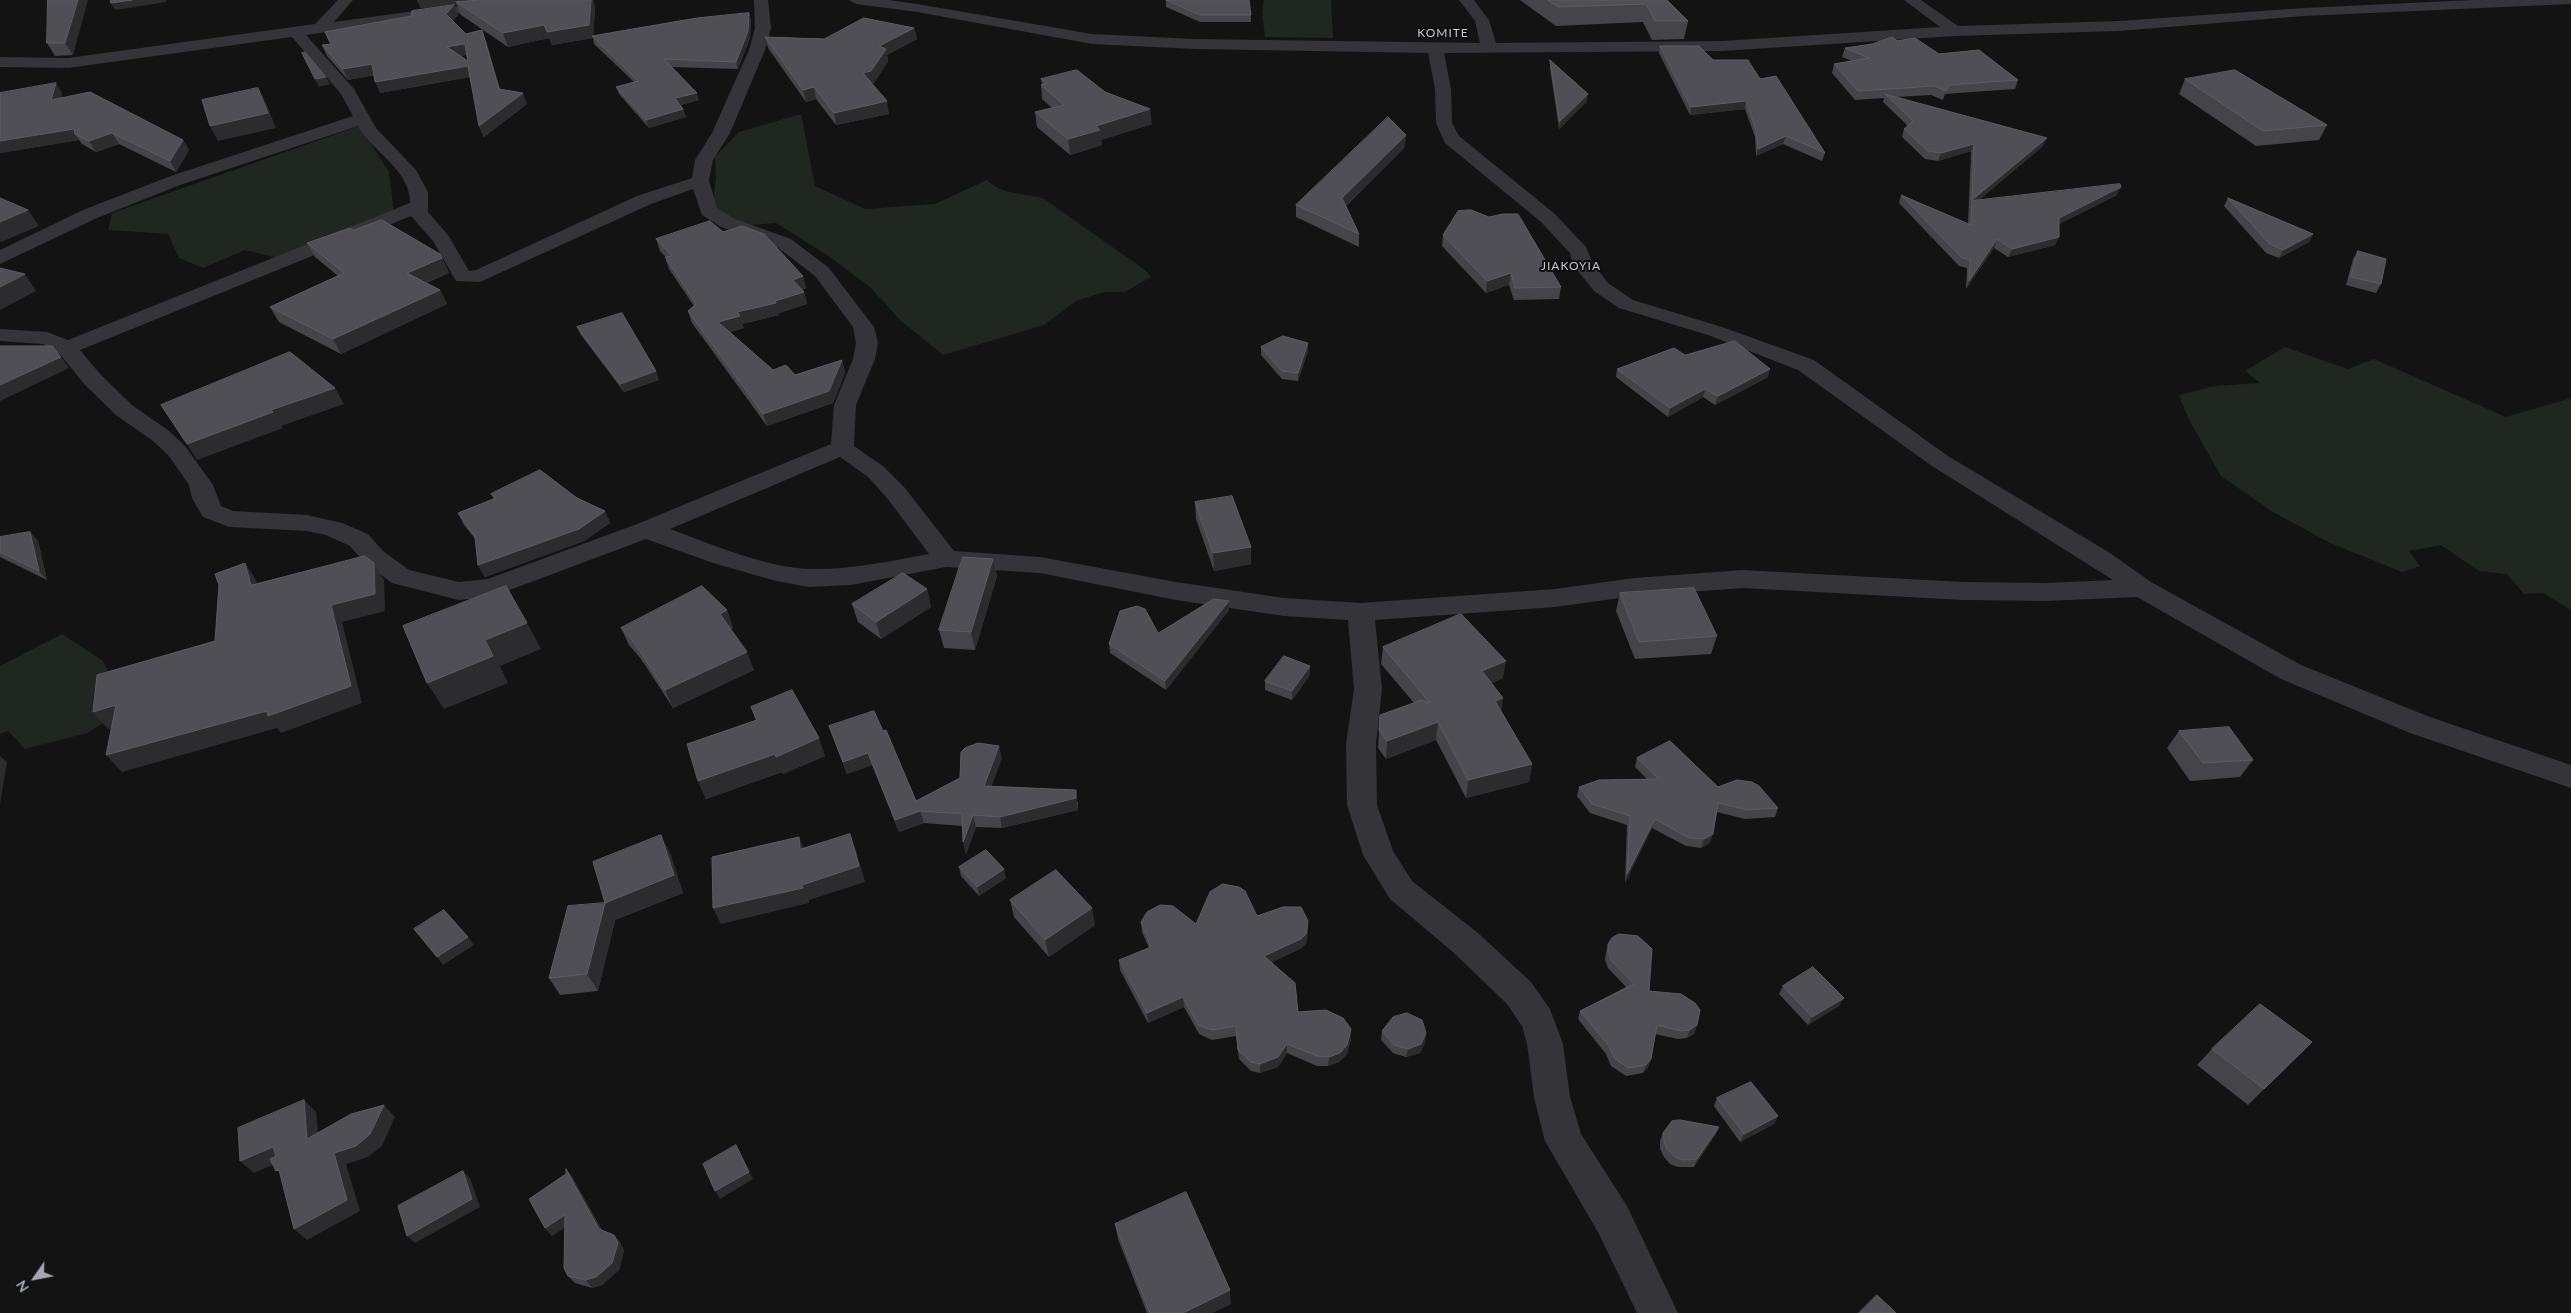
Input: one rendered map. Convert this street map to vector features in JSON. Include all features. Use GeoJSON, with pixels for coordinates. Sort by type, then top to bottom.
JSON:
{"type":"FeatureCollection","features":[{"type":"Feature","properties":{"kind":"street"},"geometry":{"type":"LineString","coordinates":[[320,28],[346,0]]}},
{"type":"Feature","properties":{"kind":"street"},"geometry":{"type":"LineString","coordinates":[[0,62],[68,63],[453,10],[560,0]]}},
{"type":"Feature","properties":{"kind":"street"},"geometry":{"type":"LineString","coordinates":[[761,0],[763,28],[757,50],[721,133],[704,160],[700,181],[709,211],[728,223],[761,233],[784,243],[822,272],[863,326],[867,343],[864,358],[845,405],[842,448]]}},
{"type":"Feature","properties":{"kind":"street"},"geometry":{"type":"LineString","coordinates":[[856,0],[918,8],[1092,39],[1204,44],[1435,48],[1722,46],[1954,31],[2119,26],[2304,12],[2571,0]]}},
{"type":"Feature","properties":{"kind":"street"},"geometry":{"type":"LineString","coordinates":[[1466,0],[1482,20],[1489,48]]}},
{"type":"Feature","properties":{"kind":"street"},"geometry":{"type":"LineString","coordinates":[[1910,0],[1954,31]]}},
{"type":"Feature","properties":{"kind":"street"},"geometry":{"type":"LineString","coordinates":[[2274,0],[2304,12]]}},
{"type":"Feature","properties":{"kind":"street"},"geometry":{"type":"LineString","coordinates":[[295,31],[348,92],[368,130],[407,170],[419,192],[419,213],[441,239],[463,277],[471,278],[644,200],[700,181]]}},
{"type":"Feature","properties":{"kind":"street"},"geometry":{"type":"LineString","coordinates":[[1435,48],[1443,89],[1444,123],[1450,140],[1548,218],[1580,251],[1583,265],[1602,287],[1626,304],[1715,331],[1806,365],[1858,400],[1940,461],[2101,559],[2142,588],[2229,639],[2291,672],[2420,725],[2571,778]]}},
{"type":"Feature","properties":{"kind":"street"},"geometry":{"type":"LineString","coordinates":[[0,258],[90,214],[174,181],[362,119]]}},
{"type":"Feature","properties":{"kind":"street"},"geometry":{"type":"LineString","coordinates":[[67,348],[419,206]]}},
{"type":"Feature","properties":{"kind":"street"},"geometry":{"type":"LineString","coordinates":[[0,335],[48,338],[67,348],[93,380],[124,410],[161,436],[177,451],[201,485],[204,498],[212,511],[229,518],[307,523],[333,529],[359,540],[374,557],[401,577],[459,591],[491,588],[646,530],[842,448]]}},
{"type":"Feature","properties":{"kind":"street"},"geometry":{"type":"LineString","coordinates":[[842,448],[876,472],[896,493],[946,559]]}},
{"type":"Feature","properties":{"kind":"street"},"geometry":{"type":"LineString","coordinates":[[646,530],[722,557],[776,572],[809,578],[861,575],[946,559],[1040,565],[1176,591],[1284,607],[1361,612],[1555,598],[1634,587],[1743,579],[1972,591],[2046,592],[2142,588]]}},
{"type":"Feature","properties":{"kind":"street"},"geometry":{"type":"LineString","coordinates":[[1361,612],[1368,689],[1361,744],[1362,806],[1378,854],[1401,890],[1466,943],[1518,993],[1538,1020],[1545,1044],[1552,1097],[1564,1141],[1613,1220],[1658,1313]]}},
{"type":"Feature","properties":{"kind":"shaded area"},"geometry":{"type":"Polygon","coordinates":[[[1264,0],[1331,0],[1333,38],[1265,37],[1262,12],[1264,0]]]}},
{"type":"Feature","properties":{"kind":"shaded area"},"geometry":{"type":"Polygon","coordinates":[[[801,114],[815,186],[865,209],[935,204],[987,180],[1000,189],[1044,199],[1145,270],[1151,277],[1125,292],[1104,292],[1076,301],[1044,325],[943,355],[900,320],[871,288],[827,255],[776,223],[739,226],[712,207],[716,179],[715,157],[739,132],[801,114]]]}},
{"type":"Feature","properties":{"kind":"shaded area"},"geometry":{"type":"Polygon","coordinates":[[[359,126],[389,172],[394,213],[286,260],[245,250],[203,268],[179,258],[168,234],[108,230],[112,213],[359,126]]]}},
{"type":"Feature","properties":{"kind":"shaded area"},"geometry":{"type":"Polygon","coordinates":[[[2285,347],[2348,369],[2374,359],[2506,417],[2571,398],[2571,610],[2543,593],[2524,594],[2507,574],[2479,571],[2441,545],[2409,551],[2420,566],[2402,572],[2330,543],[2273,512],[2221,476],[2188,418],[2179,395],[2215,386],[2260,383],[2245,371],[2285,347]]]}},
{"type":"Feature","properties":{"kind":"shaded area"},"geometry":{"type":"Polygon","coordinates":[[[62,634],[103,661],[110,675],[135,704],[87,733],[25,749],[8,731],[0,734],[0,666],[62,634]]]}},
{"type":"Feature","properties":{"kind":"building"},"geometry":{"type":"Polygon","coordinates":[[[48,0],[78,0],[65,43],[47,43],[48,0]]]}},
{"type":"Feature","properties":{"kind":"building"},"geometry":{"type":"Polygon","coordinates":[[[111,0],[132,0],[111,3],[111,0]]]}},
{"type":"Feature","properties":{"kind":"building"},"geometry":{"type":"Polygon","coordinates":[[[480,0],[591,0],[589,25],[547,32],[544,25],[503,33],[456,2],[480,0]]]}},
{"type":"Feature","properties":{"kind":"building"},"geometry":{"type":"Polygon","coordinates":[[[1166,0],[1249,0],[1251,15],[1200,15],[1166,0]]]}},
{"type":"Feature","properties":{"kind":"building"},"geometry":{"type":"Polygon","coordinates":[[[1548,0],[1667,0],[1688,21],[1655,21],[1646,4],[1558,7],[1548,0]]]}},
{"type":"Feature","properties":{"kind":"building"},"geometry":{"type":"Polygon","coordinates":[[[454,5],[446,14],[466,34],[482,30],[499,89],[523,93],[479,126],[468,66],[375,82],[372,64],[343,69],[322,45],[331,44],[325,32],[411,16],[412,11],[454,5]],[[465,44],[447,47],[468,61],[465,44]]]}},
{"type":"Feature","properties":{"kind":"building"},"geometry":{"type":"Polygon","coordinates":[[[749,13],[748,31],[736,62],[664,59],[697,93],[675,98],[683,109],[646,120],[616,87],[638,81],[592,36],[697,18],[749,13]]]}},
{"type":"Feature","properties":{"kind":"building"},"geometry":{"type":"Polygon","coordinates":[[[864,18],[914,28],[879,46],[886,49],[871,71],[863,73],[887,101],[834,113],[814,87],[803,90],[765,37],[824,39],[864,18]]]}},
{"type":"Feature","properties":{"kind":"building"},"geometry":{"type":"Polygon","coordinates":[[[1893,37],[1897,41],[1915,38],[1939,54],[1979,50],[2018,80],[1949,85],[1946,91],[1934,86],[1858,91],[1834,64],[1869,58],[1845,48],[1872,44],[1893,37]]]}},
{"type":"Feature","properties":{"kind":"building"},"geometry":{"type":"Polygon","coordinates":[[[1660,46],[1699,46],[1713,60],[1748,60],[1760,79],[1776,76],[1825,153],[1786,136],[1758,149],[1756,130],[1746,101],[1691,107],[1660,46]]]}},
{"type":"Feature","properties":{"kind":"building"},"geometry":{"type":"Polygon","coordinates":[[[305,52],[326,77],[315,79],[302,53],[305,52]]]}},
{"type":"Feature","properties":{"kind":"building"},"geometry":{"type":"Polygon","coordinates":[[[1550,60],[1588,94],[1560,121],[1550,60]]]}},
{"type":"Feature","properties":{"kind":"building"},"geometry":{"type":"Polygon","coordinates":[[[1077,70],[1105,92],[1150,109],[1096,126],[1100,130],[1068,139],[1035,112],[1064,105],[1041,85],[1047,83],[1041,79],[1077,70]]]}},
{"type":"Feature","properties":{"kind":"building"},"geometry":{"type":"Polygon","coordinates":[[[2235,70],[2327,125],[2263,131],[2185,79],[2235,70]]]}},
{"type":"Feature","properties":{"kind":"building"},"geometry":{"type":"Polygon","coordinates":[[[56,83],[51,100],[90,92],[183,140],[170,161],[112,133],[89,141],[75,134],[74,129],[0,141],[0,93],[56,83]]]}},
{"type":"Feature","properties":{"kind":"building"},"geometry":{"type":"Polygon","coordinates":[[[258,88],[268,113],[210,126],[202,100],[258,88]]]}},
{"type":"Feature","properties":{"kind":"building"},"geometry":{"type":"Polygon","coordinates":[[[1885,94],[2047,138],[1972,200],[1974,144],[1941,153],[1928,151],[1904,129],[1913,121],[1885,94]]]}},
{"type":"Feature","properties":{"kind":"building"},"geometry":{"type":"Polygon","coordinates":[[[1388,117],[1406,135],[1342,198],[1359,234],[1296,205],[1388,117]]]}},
{"type":"Feature","properties":{"kind":"building"},"geometry":{"type":"Polygon","coordinates":[[[2120,184],[2121,187],[2059,218],[2059,237],[2012,249],[1997,239],[1969,281],[1970,260],[1962,258],[1901,195],[1971,225],[1972,201],[2120,184]]]}},
{"type":"Feature","properties":{"kind":"building"},"geometry":{"type":"Polygon","coordinates":[[[0,198],[28,210],[0,222],[0,198]]]}},
{"type":"Feature","properties":{"kind":"building"},"geometry":{"type":"Polygon","coordinates":[[[2228,198],[2313,234],[2283,250],[2270,244],[2228,198]]]}},
{"type":"Feature","properties":{"kind":"building"},"geometry":{"type":"Polygon","coordinates":[[[1471,210],[1489,217],[1503,214],[1518,214],[1561,287],[1515,288],[1511,273],[1487,281],[1443,235],[1458,211],[1471,210]]]}},
{"type":"Feature","properties":{"kind":"building"},"geometry":{"type":"Polygon","coordinates":[[[382,220],[440,254],[442,258],[407,273],[440,290],[333,339],[270,307],[344,273],[307,243],[350,228],[353,230],[382,220]]]}},
{"type":"Feature","properties":{"kind":"building"},"geometry":{"type":"Polygon","coordinates":[[[710,221],[723,232],[742,226],[764,234],[803,276],[793,280],[804,292],[775,301],[776,303],[737,312],[740,316],[718,322],[773,370],[786,365],[795,375],[842,360],[829,391],[763,414],[688,311],[696,304],[665,257],[672,256],[656,239],[710,221]]]}},
{"type":"Feature","properties":{"kind":"building"},"geometry":{"type":"Polygon","coordinates":[[[2358,251],[2386,259],[2381,284],[2351,277],[2358,251]]]}},
{"type":"Feature","properties":{"kind":"building"},"geometry":{"type":"Polygon","coordinates":[[[0,268],[25,274],[0,287],[0,268]]]}},
{"type":"Feature","properties":{"kind":"building"},"geometry":{"type":"Polygon","coordinates":[[[622,313],[656,371],[620,384],[577,327],[622,313]]]}},
{"type":"Feature","properties":{"kind":"building"},"geometry":{"type":"Polygon","coordinates":[[[1283,336],[1308,343],[1298,373],[1282,371],[1261,347],[1283,336]]]}},
{"type":"Feature","properties":{"kind":"building"},"geometry":{"type":"Polygon","coordinates":[[[1735,341],[1770,369],[1718,396],[1705,389],[1670,408],[1617,369],[1674,348],[1685,355],[1735,341]]]}},
{"type":"Feature","properties":{"kind":"building"},"geometry":{"type":"Polygon","coordinates":[[[0,346],[52,346],[61,357],[0,385],[0,346]]]}},
{"type":"Feature","properties":{"kind":"building"},"geometry":{"type":"Polygon","coordinates":[[[290,352],[335,388],[271,410],[273,412],[187,444],[161,405],[290,352]]]}},
{"type":"Feature","properties":{"kind":"building"},"geometry":{"type":"Polygon","coordinates":[[[540,470],[577,498],[605,511],[579,529],[478,565],[475,537],[458,513],[496,498],[491,494],[540,470]]]}},
{"type":"Feature","properties":{"kind":"building"},"geometry":{"type":"Polygon","coordinates":[[[1232,496],[1251,547],[1213,553],[1195,502],[1232,496]]]}},
{"type":"Feature","properties":{"kind":"building"},"geometry":{"type":"Polygon","coordinates":[[[30,532],[39,571],[0,552],[0,537],[30,532]]]}},
{"type":"Feature","properties":{"kind":"building"},"geometry":{"type":"Polygon","coordinates":[[[365,556],[374,563],[375,594],[331,605],[351,686],[268,716],[267,711],[106,755],[116,705],[93,712],[97,675],[215,641],[219,585],[215,574],[245,563],[251,585],[365,556]]]}},
{"type":"Feature","properties":{"kind":"building"},"geometry":{"type":"Polygon","coordinates":[[[963,557],[993,559],[971,632],[939,630],[963,557]]]}},
{"type":"Feature","properties":{"kind":"building"},"geometry":{"type":"Polygon","coordinates":[[[903,573],[927,589],[876,622],[852,604],[903,573]]]}},
{"type":"Feature","properties":{"kind":"building"},"geometry":{"type":"Polygon","coordinates":[[[506,586],[527,623],[485,640],[493,656],[427,683],[403,626],[506,586]]]}},
{"type":"Feature","properties":{"kind":"building"},"geometry":{"type":"Polygon","coordinates":[[[702,586],[727,610],[720,614],[747,652],[665,690],[633,641],[621,628],[702,586]]]}},
{"type":"Feature","properties":{"kind":"building"},"geometry":{"type":"Polygon","coordinates":[[[1694,588],[1717,636],[1639,642],[1620,593],[1694,588]]]}},
{"type":"Feature","properties":{"kind":"building"},"geometry":{"type":"Polygon","coordinates":[[[1214,599],[1229,601],[1165,681],[1109,644],[1120,611],[1137,606],[1145,609],[1158,633],[1214,599]]]}},
{"type":"Feature","properties":{"kind":"building"},"geometry":{"type":"Polygon","coordinates":[[[1461,614],[1506,661],[1482,671],[1503,698],[1495,701],[1532,764],[1468,780],[1438,722],[1387,741],[1379,730],[1380,715],[1422,700],[1430,703],[1383,647],[1461,614]]]}},
{"type":"Feature","properties":{"kind":"building"},"geometry":{"type":"Polygon","coordinates":[[[1284,656],[1310,666],[1292,691],[1265,681],[1284,656]]]}},
{"type":"Feature","properties":{"kind":"building"},"geometry":{"type":"Polygon","coordinates":[[[792,690],[819,738],[776,757],[775,754],[698,781],[687,744],[757,720],[751,707],[792,690]]]}},
{"type":"Feature","properties":{"kind":"building"},"geometry":{"type":"Polygon","coordinates":[[[874,711],[883,731],[886,730],[916,801],[960,778],[961,752],[965,748],[978,743],[999,746],[984,786],[1076,790],[1076,798],[1000,817],[973,815],[963,842],[962,814],[920,811],[895,820],[868,753],[843,762],[829,726],[874,711]]]}},
{"type":"Feature","properties":{"kind":"building"},"geometry":{"type":"Polygon","coordinates":[[[2229,727],[2253,760],[2203,763],[2179,731],[2229,727]]]}},
{"type":"Feature","properties":{"kind":"building"},"geometry":{"type":"Polygon","coordinates":[[[1670,741],[1718,787],[1737,780],[1752,782],[1759,786],[1778,808],[1748,810],[1718,803],[1713,834],[1704,839],[1689,838],[1655,819],[1627,874],[1630,816],[1592,804],[1579,787],[1599,780],[1659,779],[1637,758],[1670,741]]]}},
{"type":"Feature","properties":{"kind":"building"},"geometry":{"type":"Polygon","coordinates":[[[850,834],[859,866],[802,885],[803,888],[713,908],[712,857],[799,837],[800,849],[850,834]]]}},
{"type":"Feature","properties":{"kind":"building"},"geometry":{"type":"Polygon","coordinates":[[[661,835],[674,875],[605,903],[593,862],[661,835]]]}},
{"type":"Feature","properties":{"kind":"building"},"geometry":{"type":"Polygon","coordinates":[[[986,850],[1004,869],[977,887],[959,867],[986,850]]]}},
{"type":"Feature","properties":{"kind":"building"},"geometry":{"type":"Polygon","coordinates":[[[1056,870],[1092,908],[1045,940],[1010,900],[1056,870]]]}},
{"type":"Feature","properties":{"kind":"building"},"geometry":{"type":"Polygon","coordinates":[[[1223,884],[1239,887],[1245,891],[1257,916],[1283,907],[1301,907],[1308,921],[1306,934],[1301,939],[1264,956],[1295,983],[1298,1012],[1326,1010],[1343,1018],[1351,1029],[1347,1045],[1340,1053],[1329,1057],[1317,1056],[1287,1044],[1278,1057],[1260,1064],[1251,1062],[1238,1050],[1236,1026],[1212,1030],[1198,1025],[1183,997],[1147,1013],[1119,960],[1151,947],[1141,922],[1147,912],[1160,905],[1173,906],[1196,924],[1210,892],[1223,884]]]}},
{"type":"Feature","properties":{"kind":"building"},"geometry":{"type":"Polygon","coordinates":[[[605,903],[587,974],[549,978],[568,906],[605,903]]]}},
{"type":"Feature","properties":{"kind":"building"},"geometry":{"type":"Polygon","coordinates":[[[444,910],[468,937],[437,957],[414,929],[444,910]]]}},
{"type":"Feature","properties":{"kind":"building"},"geometry":{"type":"Polygon","coordinates":[[[1619,934],[1638,936],[1652,949],[1649,991],[1681,994],[1695,1003],[1700,1010],[1697,1025],[1690,1030],[1681,1031],[1657,1025],[1651,1059],[1646,1065],[1628,1068],[1614,1058],[1609,1046],[1580,1011],[1634,984],[1611,960],[1608,952],[1608,944],[1612,938],[1619,934]]]}},
{"type":"Feature","properties":{"kind":"building"},"geometry":{"type":"Polygon","coordinates":[[[1813,967],[1844,998],[1812,1017],[1783,986],[1813,967]]]}},
{"type":"Feature","properties":{"kind":"building"},"geometry":{"type":"Polygon","coordinates":[[[2260,1004],[2312,1042],[2264,1089],[2212,1049],[2260,1004]]]}},
{"type":"Feature","properties":{"kind":"building"},"geometry":{"type":"Polygon","coordinates":[[[1407,1013],[1422,1020],[1426,1033],[1421,1044],[1408,1049],[1394,1045],[1382,1031],[1393,1017],[1407,1013]]]}},
{"type":"Feature","properties":{"kind":"building"},"geometry":{"type":"Polygon","coordinates":[[[1751,1082],[1778,1116],[1744,1134],[1717,1098],[1751,1082]]]}},
{"type":"Feature","properties":{"kind":"building"},"geometry":{"type":"Polygon","coordinates":[[[304,1100],[307,1139],[351,1114],[384,1105],[370,1134],[356,1146],[334,1153],[347,1200],[294,1229],[279,1170],[276,1171],[270,1159],[276,1156],[273,1147],[240,1161],[238,1128],[304,1100]]]}},
{"type":"Feature","properties":{"kind":"building"},"geometry":{"type":"Polygon","coordinates":[[[1680,1120],[1719,1127],[1697,1159],[1682,1160],[1674,1156],[1667,1149],[1663,1133],[1672,1121],[1680,1120]]]}},
{"type":"Feature","properties":{"kind":"building"},"geometry":{"type":"Polygon","coordinates":[[[736,1145],[749,1172],[715,1191],[703,1164],[736,1145]]]}},
{"type":"Feature","properties":{"kind":"building"},"geometry":{"type":"Polygon","coordinates":[[[566,1169],[599,1229],[614,1235],[618,1243],[612,1263],[596,1277],[586,1280],[568,1276],[564,1268],[565,1215],[545,1228],[529,1199],[566,1174],[566,1169]]]}},
{"type":"Feature","properties":{"kind":"building"},"geometry":{"type":"Polygon","coordinates":[[[463,1171],[472,1199],[407,1236],[398,1206],[463,1171]]]}},
{"type":"Feature","properties":{"kind":"building"},"geometry":{"type":"Polygon","coordinates":[[[1186,1192],[1230,1290],[1183,1313],[1150,1313],[1115,1224],[1186,1192]]]}},
{"type":"Feature","properties":{"kind":"building"},"geometry":{"type":"Polygon","coordinates":[[[1877,1295],[1896,1313],[1859,1313],[1877,1295]]]}},
{"type":"Feature","properties":{"kind":"district","name":"KOMITE"},"geometry":{"type":"Point","coordinates":[1443,33]}},
{"type":"Feature","properties":{"kind":"district","name":"JIAKOYIA"},"geometry":{"type":"Point","coordinates":[1571,266]}}]}
